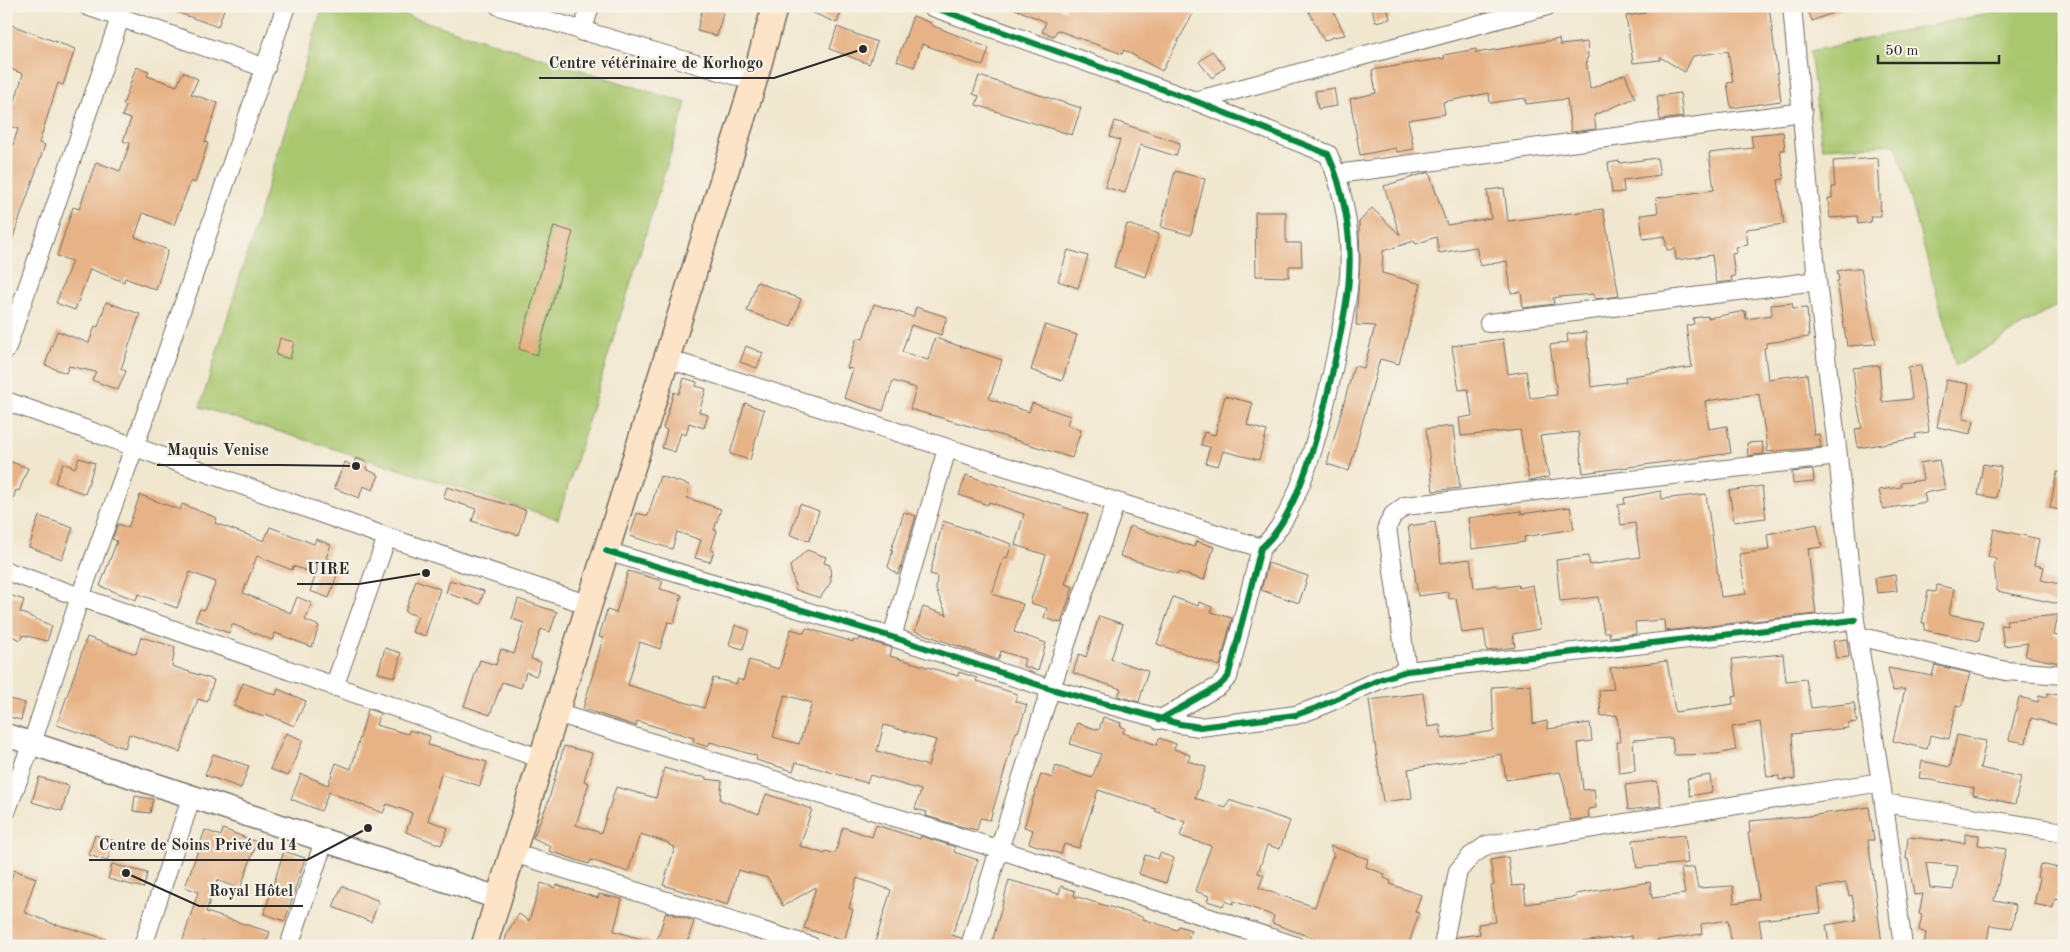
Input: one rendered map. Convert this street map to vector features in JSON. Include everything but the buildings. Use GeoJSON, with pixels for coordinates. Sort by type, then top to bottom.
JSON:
{"type":"FeatureCollection","features":[{"type":"Feature","properties":{"kind":"main road"},"geometry":{"type":"LineString","coordinates":[[484,946],[589,605],[668,359],[754,81],[775,6]]}},
{"type":"Feature","properties":{"kind":"street"},"geometry":{"type":"LineString","coordinates":[[87,6],[266,68]]}},
{"type":"Feature","properties":{"kind":"street"},"geometry":{"type":"LineString","coordinates":[[6,812],[32,744],[80,597],[135,445],[286,6]]}},
{"type":"Feature","properties":{"kind":"street"},"geometry":{"type":"LineString","coordinates":[[499,6],[582,32],[754,81]]}},
{"type":"Feature","properties":{"kind":"street"},"geometry":{"type":"LineString","coordinates":[[582,32],[590,6]]}},
{"type":"Feature","properties":{"kind":"street"},"geometry":{"type":"LineString","coordinates":[[930,6],[1196,101],[1328,154],[1337,174],[1348,239],[1350,276],[1335,363],[1313,448],[1302,481],[1284,520],[1274,536],[1261,548],[1228,677],[1211,691],[1159,720]]}},
{"type":"Feature","properties":{"kind":"street"},"geometry":{"type":"LineString","coordinates":[[1196,101],[1547,6]]}},
{"type":"Feature","properties":{"kind":"street"},"geometry":{"type":"LineString","coordinates":[[1792,6],[1817,281],[1856,628],[1881,782],[1903,946]]}},
{"type":"Feature","properties":{"kind":"street"},"geometry":{"type":"LineString","coordinates":[[6,350],[120,18]]}},
{"type":"Feature","properties":{"kind":"street"},"geometry":{"type":"LineString","coordinates":[[1337,174],[1802,112]]}},
{"type":"Feature","properties":{"kind":"street"},"geometry":{"type":"LineString","coordinates":[[1489,323],[1817,281]]}},
{"type":"Feature","properties":{"kind":"street"},"geometry":{"type":"LineString","coordinates":[[668,359],[1261,548]]}},
{"type":"Feature","properties":{"kind":"street"},"geometry":{"type":"LineString","coordinates":[[6,401],[135,445],[387,537],[589,605]]}},
{"type":"Feature","properties":{"kind":"street"},"geometry":{"type":"LineString","coordinates":[[892,637],[947,449]]}},
{"type":"Feature","properties":{"kind":"street"},"geometry":{"type":"LineString","coordinates":[[1407,671],[1387,527],[1393,515],[1405,506],[1838,456]]}},
{"type":"Feature","properties":{"kind":"street"},"geometry":{"type":"LineString","coordinates":[[970,946],[998,849],[1076,614],[1116,502]]}},
{"type":"Feature","properties":{"kind":"street"},"geometry":{"type":"LineString","coordinates":[[334,687],[387,537]]}},
{"type":"Feature","properties":{"kind":"street"},"geometry":{"type":"LineString","coordinates":[[606,551],[892,637],[1051,689],[1159,720],[1200,726],[1296,714],[1316,708],[1407,671],[1856,628],[2006,670],[2064,675]]}},
{"type":"Feature","properties":{"kind":"street"},"geometry":{"type":"LineString","coordinates":[[6,571],[542,759]]}},
{"type":"Feature","properties":{"kind":"street"},"geometry":{"type":"LineString","coordinates":[[556,713],[998,849],[1296,946]]}},
{"type":"Feature","properties":{"kind":"street"},"geometry":{"type":"LineString","coordinates":[[6,735],[191,798],[498,898]]}},
{"type":"Feature","properties":{"kind":"street"},"geometry":{"type":"LineString","coordinates":[[1443,946],[1450,919],[1453,891],[1458,871],[1471,856],[1487,845],[1881,782]]}},
{"type":"Feature","properties":{"kind":"street"},"geometry":{"type":"LineString","coordinates":[[143,946],[191,798]]}},
{"type":"Feature","properties":{"kind":"street"},"geometry":{"type":"LineString","coordinates":[[1884,803],[2064,832]]}},
{"type":"Feature","properties":{"kind":"street"},"geometry":{"type":"LineString","coordinates":[[290,946],[324,841]]}},
{"type":"Feature","properties":{"kind":"street"},"geometry":{"type":"LineString","coordinates":[[512,853],[811,946]]}},
{"type":"Feature","properties":{"kind":"green space"},"geometry":{"type":"Polygon","coordinates":[[[323,6],[376,6],[686,103],[558,519],[200,407],[323,6]]]}},
{"type":"Feature","properties":{"kind":"green space"},"geometry":{"type":"Polygon","coordinates":[[[2022,6],[2064,6],[2064,301],[1956,366],[1896,144],[1822,148],[1810,51],[2022,6]]]}},
{"type":"Feature","properties":{"kind":"cycle path"},"geometry":{"type":"LineString","coordinates":[[930,6],[1195,101],[1328,154],[1334,168],[1346,214],[1350,262],[1345,309],[1321,421],[1312,452],[1290,508],[1276,531],[1261,548],[1228,677],[1219,686],[1159,720]]}},
{"type":"Feature","properties":{"kind":"cycle path"},"geometry":{"type":"LineString","coordinates":[[606,551],[892,637],[1051,689],[1180,724],[1200,727],[1296,715],[1381,679],[1407,671],[1855,620]]}},
{"type":"Feature","properties":{"kind":"place","name":"Centre vétérinaire de Korhogo"},"geometry":{"type":"Point","coordinates":[863,49]}},
{"type":"Feature","properties":{"kind":"place","name":"Maquis Venise"},"geometry":{"type":"Point","coordinates":[356,466]}},
{"type":"Feature","properties":{"kind":"place","name":"UIRE"},"geometry":{"type":"Point","coordinates":[426,573]}},
{"type":"Feature","properties":{"kind":"place","name":"Centre de Soins Privé du 14"},"geometry":{"type":"Point","coordinates":[368,828]}},
{"type":"Feature","properties":{"kind":"place","name":"Royal Hôtel"},"geometry":{"type":"Point","coordinates":[126,873]}}]}
